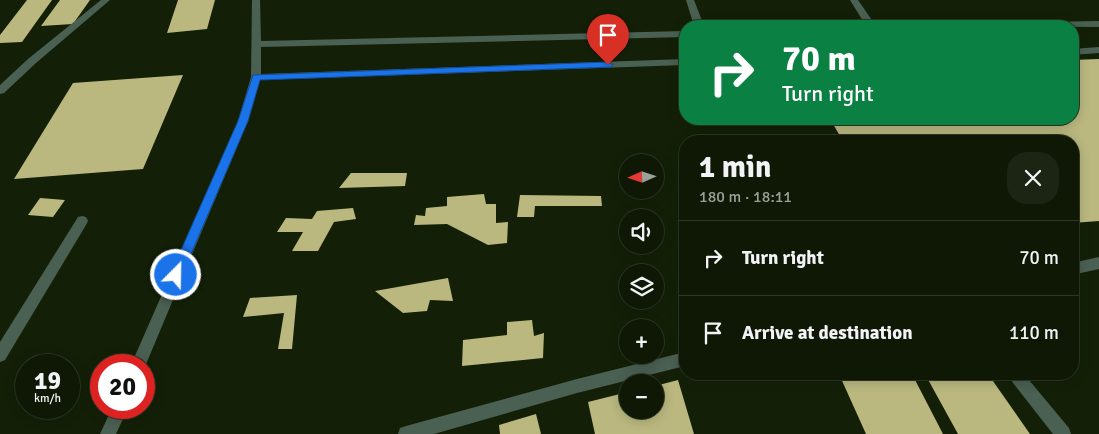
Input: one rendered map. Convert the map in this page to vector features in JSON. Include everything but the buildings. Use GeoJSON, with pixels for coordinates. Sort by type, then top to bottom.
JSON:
{"type":"FeatureCollection","features":[{"type":"Feature","properties":{"kind":"street"},"geometry":{"type":"LineString","coordinates":[[0,91],[32,61],[106,0]]}},
{"type":"Feature","properties":{"kind":"street"},"geometry":{"type":"LineString","coordinates":[[143,354],[243,121],[256,77],[256,0]]}},
{"type":"Feature","properties":{"kind":"street"},"geometry":{"type":"LineString","coordinates":[[690,0],[697,20]]}},
{"type":"Feature","properties":{"kind":"street"},"geometry":{"type":"LineString","coordinates":[[854,0],[867,20]]}},
{"type":"Feature","properties":{"kind":"street"},"geometry":{"type":"LineString","coordinates":[[1079,24],[1099,24]]}},
{"type":"Feature","properties":{"kind":"street"},"geometry":{"type":"LineString","coordinates":[[255,44],[679,34]]}},
{"type":"Feature","properties":{"kind":"street"},"geometry":{"type":"LineString","coordinates":[[1079,51],[1099,50]]}},
{"type":"Feature","properties":{"kind":"street"},"geometry":{"type":"LineString","coordinates":[[256,77],[679,62]]}},
{"type":"Feature","properties":{"kind":"street"},"geometry":{"type":"LineString","coordinates":[[0,355],[82,221]]}},
{"type":"Feature","properties":{"kind":"street"},"geometry":{"type":"LineString","coordinates":[[1079,267],[1099,263]]}},
{"type":"Feature","properties":{"kind":"street"},"geometry":{"type":"LineString","coordinates":[[406,434],[577,386],[679,360]]}},
{"type":"Feature","properties":{"kind":"street"},"geometry":{"type":"LineString","coordinates":[[1020,380],[1063,434]]}},
{"type":"Feature","properties":{"kind":"street"},"geometry":{"type":"LineString","coordinates":[[108,434],[115,419]]}},
{"type":"Feature","properties":{"kind":"route"},"geometry":{"type":"LineString","coordinates":[[176,275],[243,121],[256,77],[608,65]]}}]}
